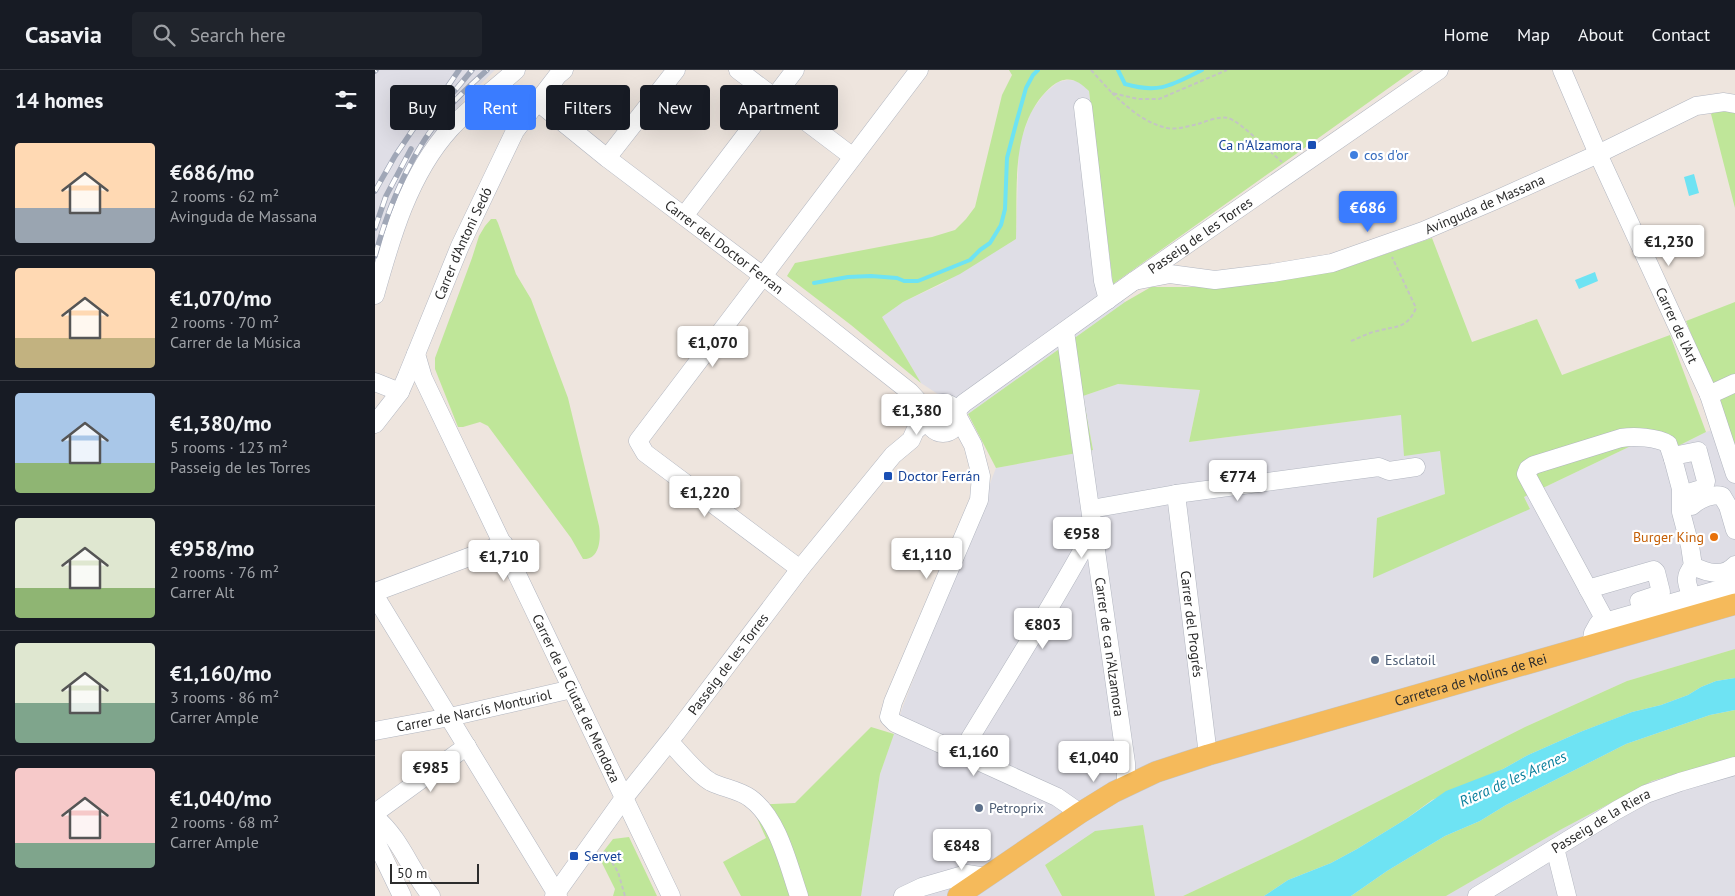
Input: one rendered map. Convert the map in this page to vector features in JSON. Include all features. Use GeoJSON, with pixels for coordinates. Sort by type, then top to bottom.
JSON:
{"type":"FeatureCollection","features":[{"type":"Feature","properties":{"kind":"main road","name":"Carretera de Molins de Rei"},"geometry":{"type":"LineString","coordinates":[[958,896],[1080,813],[1126,786],[1156,772],[1208,755],[1735,604]]}},
{"type":"Feature","properties":{"kind":"street"},"geometry":{"type":"LineString","coordinates":[[375,295],[396,228],[413,186],[430,155],[449,130],[472,107],[515,70]]}},
{"type":"Feature","properties":{"kind":"street","name":"Carrer d'Antoni Sedó"},"geometry":{"type":"LineString","coordinates":[[375,424],[400,392],[460,246],[515,131],[558,75],[564,70]]}},
{"type":"Feature","properties":{"kind":"street"},"geometry":{"type":"LineString","coordinates":[[607,158],[675,70]]}},
{"type":"Feature","properties":{"kind":"street"},"geometry":{"type":"LineString","coordinates":[[738,70],[757,85]]}},
{"type":"Feature","properties":{"kind":"street"},"geometry":{"type":"LineString","coordinates":[[784,85],[795,70]]}},
{"type":"Feature","properties":{"kind":"street","name":"Passeig de les Torres"},"geometry":{"type":"LineString","coordinates":[[556,895],[624,798],[670,742],[800,569],[893,455],[911,440],[917,440],[945,415],[1065,330],[1439,70]]}},
{"type":"Feature","properties":{"kind":"street","name":"Carrer de l'Art"},"geometry":{"type":"LineString","coordinates":[[1562,70],[1598,154],[1709,395],[1735,474]]}},
{"type":"Feature","properties":{"kind":"street"},"geometry":{"type":"LineString","coordinates":[[800,569],[645,453],[638,441],[853,157],[913,72]]}},
{"type":"Feature","properties":{"kind":"street","name":"Carrer del Doctor Ferran"},"geometry":{"type":"LineString","coordinates":[[538,102],[607,158],[763,276],[910,392],[945,415],[968,437],[973,445],[981,476],[979,500],[889,717],[895,723],[961,753]]}},
{"type":"Feature","properties":{"kind":"street","name":"Avinguda de Massana"},"geometry":{"type":"LineString","coordinates":[[1134,282],[1169,274],[1215,280],[1332,263],[1457,217],[1598,154],[1696,106],[1724,102],[1735,104]]}},
{"type":"Feature","properties":{"kind":"street"},"geometry":{"type":"LineString","coordinates":[[1083,107],[1103,281],[1108,300]]}},
{"type":"Feature","properties":{"kind":"street"},"geometry":{"type":"LineString","coordinates":[[683,216],[749,130]]}},
{"type":"Feature","properties":{"kind":"street"},"geometry":{"type":"LineString","coordinates":[[817,130],[853,157]]}},
{"type":"Feature","properties":{"kind":"street","name":"Carrer de ca n'Alzamora"},"geometry":{"type":"LineString","coordinates":[[1065,330],[1126,763],[1126,786]]}},
{"type":"Feature","properties":{"kind":"street","name":"Carrer de la Ciutat de Mendoza"},"geometry":{"type":"LineString","coordinates":[[416,354],[423,378],[671,896]]}},
{"type":"Feature","properties":{"kind":"street"},"geometry":{"type":"LineString","coordinates":[[375,382],[400,392]]}},
{"type":"Feature","properties":{"kind":"street"},"geometry":{"type":"LineString","coordinates":[[1709,395],[1735,383]]}},
{"type":"Feature","properties":{"kind":"street"},"geometry":{"type":"LineString","coordinates":[[1603,616],[1525,474],[1534,465],[1621,438],[1663,441],[1669,444],[1681,489],[1681,512],[1693,566],[1688,572],[1686,581],[1692,598]]}},
{"type":"Feature","properties":{"kind":"street"},"geometry":{"type":"LineString","coordinates":[[1673,459],[1678,455],[1698,451],[1706,481],[1704,488],[1691,492],[1681,502]]}},
{"type":"Feature","properties":{"kind":"street"},"geometry":{"type":"LineString","coordinates":[[1091,509],[1176,494],[1379,466],[1389,471],[1416,467]]}},
{"type":"Feature","properties":{"kind":"street","name":"Carrer del Progrés"},"geometry":{"type":"LineString","coordinates":[[1176,494],[1208,755]]}},
{"type":"Feature","properties":{"kind":"street"},"geometry":{"type":"LineString","coordinates":[[1690,546],[1697,542],[1698,538],[1690,508],[1701,499],[1717,495],[1722,496],[1728,506],[1735,530]]}},
{"type":"Feature","properties":{"kind":"street"},"geometry":{"type":"LineString","coordinates":[[1080,813],[1057,797],[961,753],[1005,679],[1038,629],[1094,529]]}},
{"type":"Feature","properties":{"kind":"street"},"geometry":{"type":"LineString","coordinates":[[375,592],[503,544]]}},
{"type":"Feature","properties":{"kind":"street"},"geometry":{"type":"LineString","coordinates":[[1693,566],[1706,573],[1720,573],[1731,569],[1735,565]]}},
{"type":"Feature","properties":{"kind":"street"},"geometry":{"type":"LineString","coordinates":[[1588,589],[1652,570],[1656,572],[1660,594],[1603,616],[1593,633],[1591,646]]}},
{"type":"Feature","properties":{"kind":"street"},"geometry":{"type":"LineString","coordinates":[[1603,616],[1692,598],[1735,585]]}},
{"type":"Feature","properties":{"kind":"street"},"geometry":{"type":"LineString","coordinates":[[375,596],[556,895]]}},
{"type":"Feature","properties":{"kind":"street","name":"Carrer de Narcís Monturiol"},"geometry":{"type":"LineString","coordinates":[[375,731],[449,717],[572,689]]}},
{"type":"Feature","properties":{"kind":"street"},"geometry":{"type":"LineString","coordinates":[[670,742],[709,781],[749,797],[765,812],[776,832],[799,896]]}},
{"type":"Feature","properties":{"kind":"street"},"geometry":{"type":"LineString","coordinates":[[375,816],[467,746]]}},
{"type":"Feature","properties":{"kind":"street","name":"Passeig de la Riera"},"geometry":{"type":"LineString","coordinates":[[1477,896],[1646,794],[1735,766]]}},
{"type":"Feature","properties":{"kind":"street"},"geometry":{"type":"LineString","coordinates":[[375,816],[416,896]]}},
{"type":"Feature","properties":{"kind":"street"},"geometry":{"type":"LineString","coordinates":[[375,816],[391,831],[431,896]]}},
{"type":"Feature","properties":{"kind":"street"},"geometry":{"type":"LineString","coordinates":[[375,836],[402,896]]}},
{"type":"Feature","properties":{"kind":"street"},"geometry":{"type":"LineString","coordinates":[[1555,848],[1567,896]]}},
{"type":"Feature","properties":{"kind":"street"},"geometry":{"type":"LineString","coordinates":[[903,896],[922,887],[967,874],[986,877]]}},
{"type":"Feature","properties":{"kind":"path"},"geometry":{"type":"LineString","coordinates":[[1091,70],[1130,111],[1168,128],[1229,118],[1257,140],[1292,172]]}},
{"type":"Feature","properties":{"kind":"path"},"geometry":{"type":"LineString","coordinates":[[1112,93],[1138,99],[1159,100],[1227,70]]}},
{"type":"Feature","properties":{"kind":"path"},"geometry":{"type":"LineString","coordinates":[[1351,341],[1377,331],[1394,328],[1411,319],[1416,308],[1395,260],[1383,245]]}},
{"type":"Feature","properties":{"kind":"path"},"geometry":{"type":"LineString","coordinates":[[603,848],[618,872],[625,896]]}},
{"type":"Feature","properties":{"kind":"shaded area"},"geometry":{"type":"Polygon","coordinates":[[[375,70],[495,70],[479,85],[465,85],[465,99],[455,111],[455,85],[390,85],[390,130],[439,130],[432,139],[375,268],[375,70]]]}},
{"type":"Feature","properties":{"kind":"shaded area"},"geometry":{"type":"Polygon","coordinates":[[[1068,80],[1079,81],[1089,91],[1113,283],[1125,302],[968,414],[921,383],[882,317],[903,302],[942,284],[1016,239],[1019,145],[1031,112],[1044,94],[1058,82],[1068,80]]]}},
{"type":"Feature","properties":{"kind":"shaded area"},"geometry":{"type":"Polygon","coordinates":[[[1118,384],[1200,390],[1189,442],[1401,415],[1440,451],[1445,494],[1377,518],[1530,508],[1524,497],[1633,445],[1672,449],[1706,432],[1728,425],[1735,446],[1735,649],[1627,681],[1525,727],[1298,842],[1183,896],[1155,896],[1143,825],[1045,865],[1062,896],[861,896],[880,774],[903,706],[996,468],[1093,450],[1083,396],[1118,384]]]}},
{"type":"Feature","properties":{"kind":"shaded area"},"geometry":{"type":"Polygon","coordinates":[[[1735,757],[1735,896],[1446,896],[1560,830],[1652,781],[1735,757]]]}},
{"type":"Feature","properties":{"kind":"green space"},"geometry":{"type":"Polygon","coordinates":[[[1009,70],[1414,70],[1113,284],[1089,91],[1076,81],[1067,79],[1057,82],[1038,101],[1022,137],[1017,178],[1016,239],[960,274],[903,302],[882,317],[921,383],[851,325],[787,276],[795,263],[932,237],[955,230],[975,207],[1002,95],[1012,75],[1009,70]]]}},
{"type":"Feature","properties":{"kind":"green space"},"geometry":{"type":"Polygon","coordinates":[[[1735,97],[1735,208],[1711,114],[1735,97]]]}},
{"type":"Feature","properties":{"kind":"green space"},"geometry":{"type":"Polygon","coordinates":[[[491,219],[496,219],[498,223],[516,274],[531,299],[568,398],[599,526],[598,547],[593,556],[589,558],[583,559],[571,538],[488,426],[480,422],[458,427],[435,369],[435,358],[479,236],[491,219]]]}},
{"type":"Feature","properties":{"kind":"green space"},"geometry":{"type":"Polygon","coordinates":[[[1432,238],[1472,342],[1537,319],[1562,375],[1670,335],[1706,432],[1672,449],[1633,445],[1524,497],[1530,509],[1373,578],[1377,518],[1445,494],[1440,451],[1404,456],[1401,415],[1189,442],[1200,390],[1118,384],[1083,396],[1093,450],[996,468],[968,414],[1125,302],[1151,287],[1218,287],[1348,267],[1432,238]]]}},
{"type":"Feature","properties":{"kind":"green space"},"geometry":{"type":"Polygon","coordinates":[[[1735,302],[1735,446],[1686,321],[1735,302]]]}},
{"type":"Feature","properties":{"kind":"green space"},"geometry":{"type":"Polygon","coordinates":[[[1735,649],[1735,678],[1716,681],[1688,695],[1661,705],[1632,712],[1528,755],[1503,769],[1432,800],[1406,819],[1357,849],[1331,863],[1288,880],[1264,896],[1183,896],[1298,842],[1525,727],[1627,681],[1735,649]]]}},
{"type":"Feature","properties":{"kind":"green space"},"geometry":{"type":"Polygon","coordinates":[[[1735,710],[1735,757],[1652,781],[1560,830],[1446,896],[1351,896],[1387,871],[1445,836],[1480,821],[1506,805],[1626,744],[1710,715],[1735,710]]]}},
{"type":"Feature","properties":{"kind":"green space"},"geometry":{"type":"Polygon","coordinates":[[[871,727],[894,734],[880,774],[861,896],[741,896],[723,862],[766,838],[751,805],[795,803],[871,727]]]}},
{"type":"Feature","properties":{"kind":"green space"},"geometry":{"type":"Polygon","coordinates":[[[1143,825],[1155,896],[1062,896],[1045,865],[1095,831],[1143,825]]]}},
{"type":"Feature","properties":{"kind":"green space"},"geometry":{"type":"Polygon","coordinates":[[[629,837],[657,896],[613,896],[615,889],[599,857],[613,839],[629,837]]]}},
{"type":"Feature","properties":{"kind":"water"},"geometry":{"type":"Polygon","coordinates":[[[1694,174],[1699,193],[1689,196],[1684,177],[1694,174]]]}},
{"type":"Feature","properties":{"kind":"water"},"geometry":{"type":"Polygon","coordinates":[[[1595,272],[1598,281],[1579,289],[1575,280],[1595,272]]]}},
{"type":"Feature","properties":{"kind":"water","name":"Riera de les Arenes"},"geometry":{"type":"Polygon","coordinates":[[[1735,678],[1735,710],[1710,715],[1626,744],[1506,805],[1480,821],[1445,836],[1387,871],[1351,896],[1264,896],[1288,880],[1331,863],[1357,849],[1406,819],[1446,791],[1503,769],[1528,755],[1580,732],[1632,712],[1661,705],[1688,695],[1716,681],[1735,678]]]}},
{"type":"Feature","properties":{"kind":"waterway"},"geometry":{"type":"LineString","coordinates":[[814,283],[848,277],[871,276],[918,281],[970,260],[990,243],[1001,225],[1005,209],[1007,158],[1017,120],[1026,88],[1038,70]]}},
{"type":"Feature","properties":{"kind":"waterway"},"geometry":{"type":"LineString","coordinates":[[1118,70],[1125,84],[1148,88],[1174,84],[1202,70]]}},
{"type":"Feature","properties":{"kind":"railway"},"geometry":{"type":"LineString","coordinates":[[449,85],[459,70]]}},
{"type":"Feature","properties":{"kind":"railway"},"geometry":{"type":"LineString","coordinates":[[455,90],[472,70]]}},
{"type":"Feature","properties":{"kind":"railway"},"geometry":{"type":"LineString","coordinates":[[375,256],[394,198],[422,144],[451,105],[487,70]]}},
{"type":"Feature","properties":{"kind":"railway"},"geometry":{"type":"LineString","coordinates":[[375,191],[413,130]]}},
{"type":"Feature","properties":{"kind":"railway"},"geometry":{"type":"LineString","coordinates":[[375,228],[386,196],[411,149]]}},
{"type":"Feature","properties":{"kind":"place","name":"Ca n'Alzamora"},"geometry":{"type":"Point","coordinates":[1312,145]}},
{"type":"Feature","properties":{"kind":"place","name":"cos d'or"},"geometry":{"type":"Point","coordinates":[1354,155]}},
{"type":"Feature","properties":{"kind":"place","name":"Doctor Ferrán"},"geometry":{"type":"Point","coordinates":[888,476]}},
{"type":"Feature","properties":{"kind":"place","name":"Burger King"},"geometry":{"type":"Point","coordinates":[1714,537]}},
{"type":"Feature","properties":{"kind":"place","name":"Esclatoil"},"geometry":{"type":"Point","coordinates":[1375,660]}},
{"type":"Feature","properties":{"kind":"place","name":"Petroprix"},"geometry":{"type":"Point","coordinates":[979,808]}},
{"type":"Feature","properties":{"kind":"place","name":"Servet"},"geometry":{"type":"Point","coordinates":[574,856]}}]}
